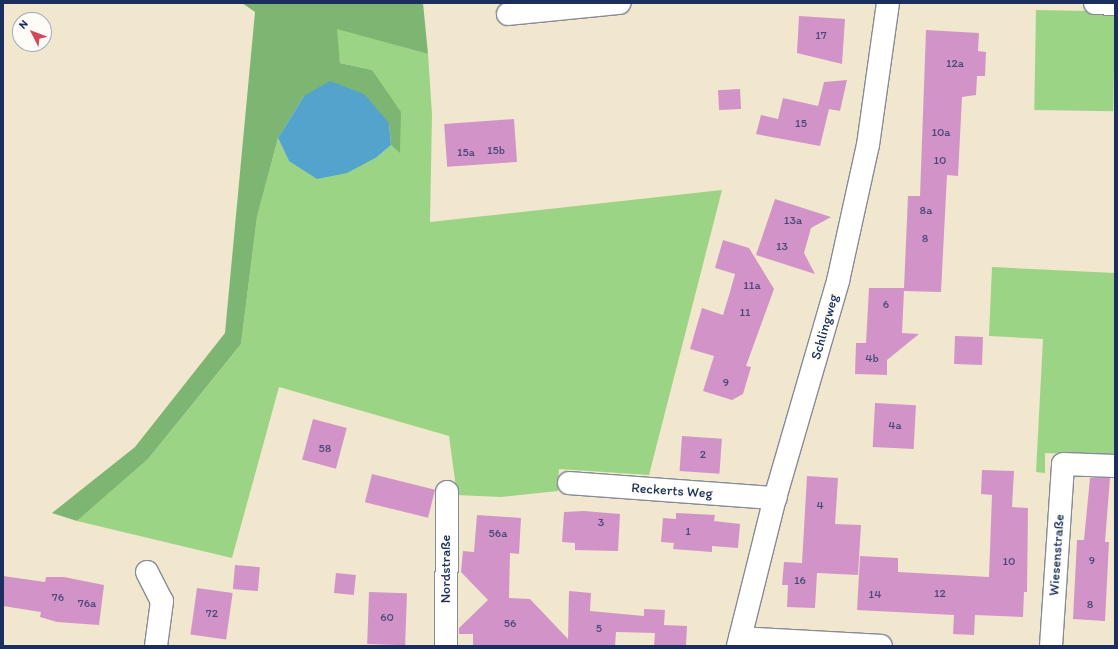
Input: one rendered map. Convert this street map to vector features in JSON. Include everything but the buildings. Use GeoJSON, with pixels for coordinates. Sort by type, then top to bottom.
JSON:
{"type":"FeatureCollection","features":[{"type":"Feature","properties":{"kind":"street"},"geometry":{"type":"LineString","coordinates":[[508,14],[619,3]]}},
{"type":"Feature","properties":{"kind":"street","name":"Schlingweg"},"geometry":{"type":"LineString","coordinates":[[739,642],[775,498],[838,281],[868,145],[888,3]]}},
{"type":"Feature","properties":{"kind":"street"},"geometry":{"type":"LineString","coordinates":[[1095,3],[1115,4]]}},
{"type":"Feature","properties":{"kind":"street","name":"Wiesenstraße"},"geometry":{"type":"LineString","coordinates":[[1051,646],[1063,464],[1115,466]]}},
{"type":"Feature","properties":{"kind":"street","name":"Reckerts Weg"},"geometry":{"type":"LineString","coordinates":[[569,483],[775,498]]}},
{"type":"Feature","properties":{"kind":"street","name":"Nordstraße"},"geometry":{"type":"LineString","coordinates":[[446,492],[446,646]]}},
{"type":"Feature","properties":{"kind":"street"},"geometry":{"type":"LineString","coordinates":[[147,572],[162,601],[156,646]]}},
{"type":"Feature","properties":{"kind":"street"},"geometry":{"type":"LineString","coordinates":[[739,642],[882,646]]}},
{"type":"Feature","properties":{"kind":"green space"},"geometry":{"type":"Polygon","coordinates":[[[242,3],[423,3],[428,54],[337,29],[340,63],[372,70],[401,112],[400,153],[391,145],[389,123],[304,96],[278,138],[257,217],[241,344],[148,459],[77,521],[52,513],[135,447],[225,333],[255,12],[242,3]]]}},
{"type":"Feature","properties":{"kind":"green space"},"geometry":{"type":"Polygon","coordinates":[[[1036,10],[1115,11],[1113,111],[1034,110],[1036,10]]]}},
{"type":"Feature","properties":{"kind":"green space"},"geometry":{"type":"Polygon","coordinates":[[[336,28],[428,54],[432,114],[430,222],[722,190],[649,475],[559,469],[558,491],[501,497],[457,495],[449,436],[279,387],[232,558],[77,521],[148,459],[241,344],[257,217],[278,138],[289,161],[377,157],[391,145],[400,152],[372,70],[340,63],[336,28]]]}},
{"type":"Feature","properties":{"kind":"green space"},"geometry":{"type":"Polygon","coordinates":[[[992,267],[1115,273],[1115,456],[1045,453],[1045,473],[1036,472],[1043,339],[989,336],[992,267]]]}},
{"type":"Feature","properties":{"kind":"water"},"geometry":{"type":"Polygon","coordinates":[[[330,81],[364,94],[389,123],[391,145],[377,157],[347,173],[317,179],[289,161],[278,138],[304,96],[330,81]]]}}]}
